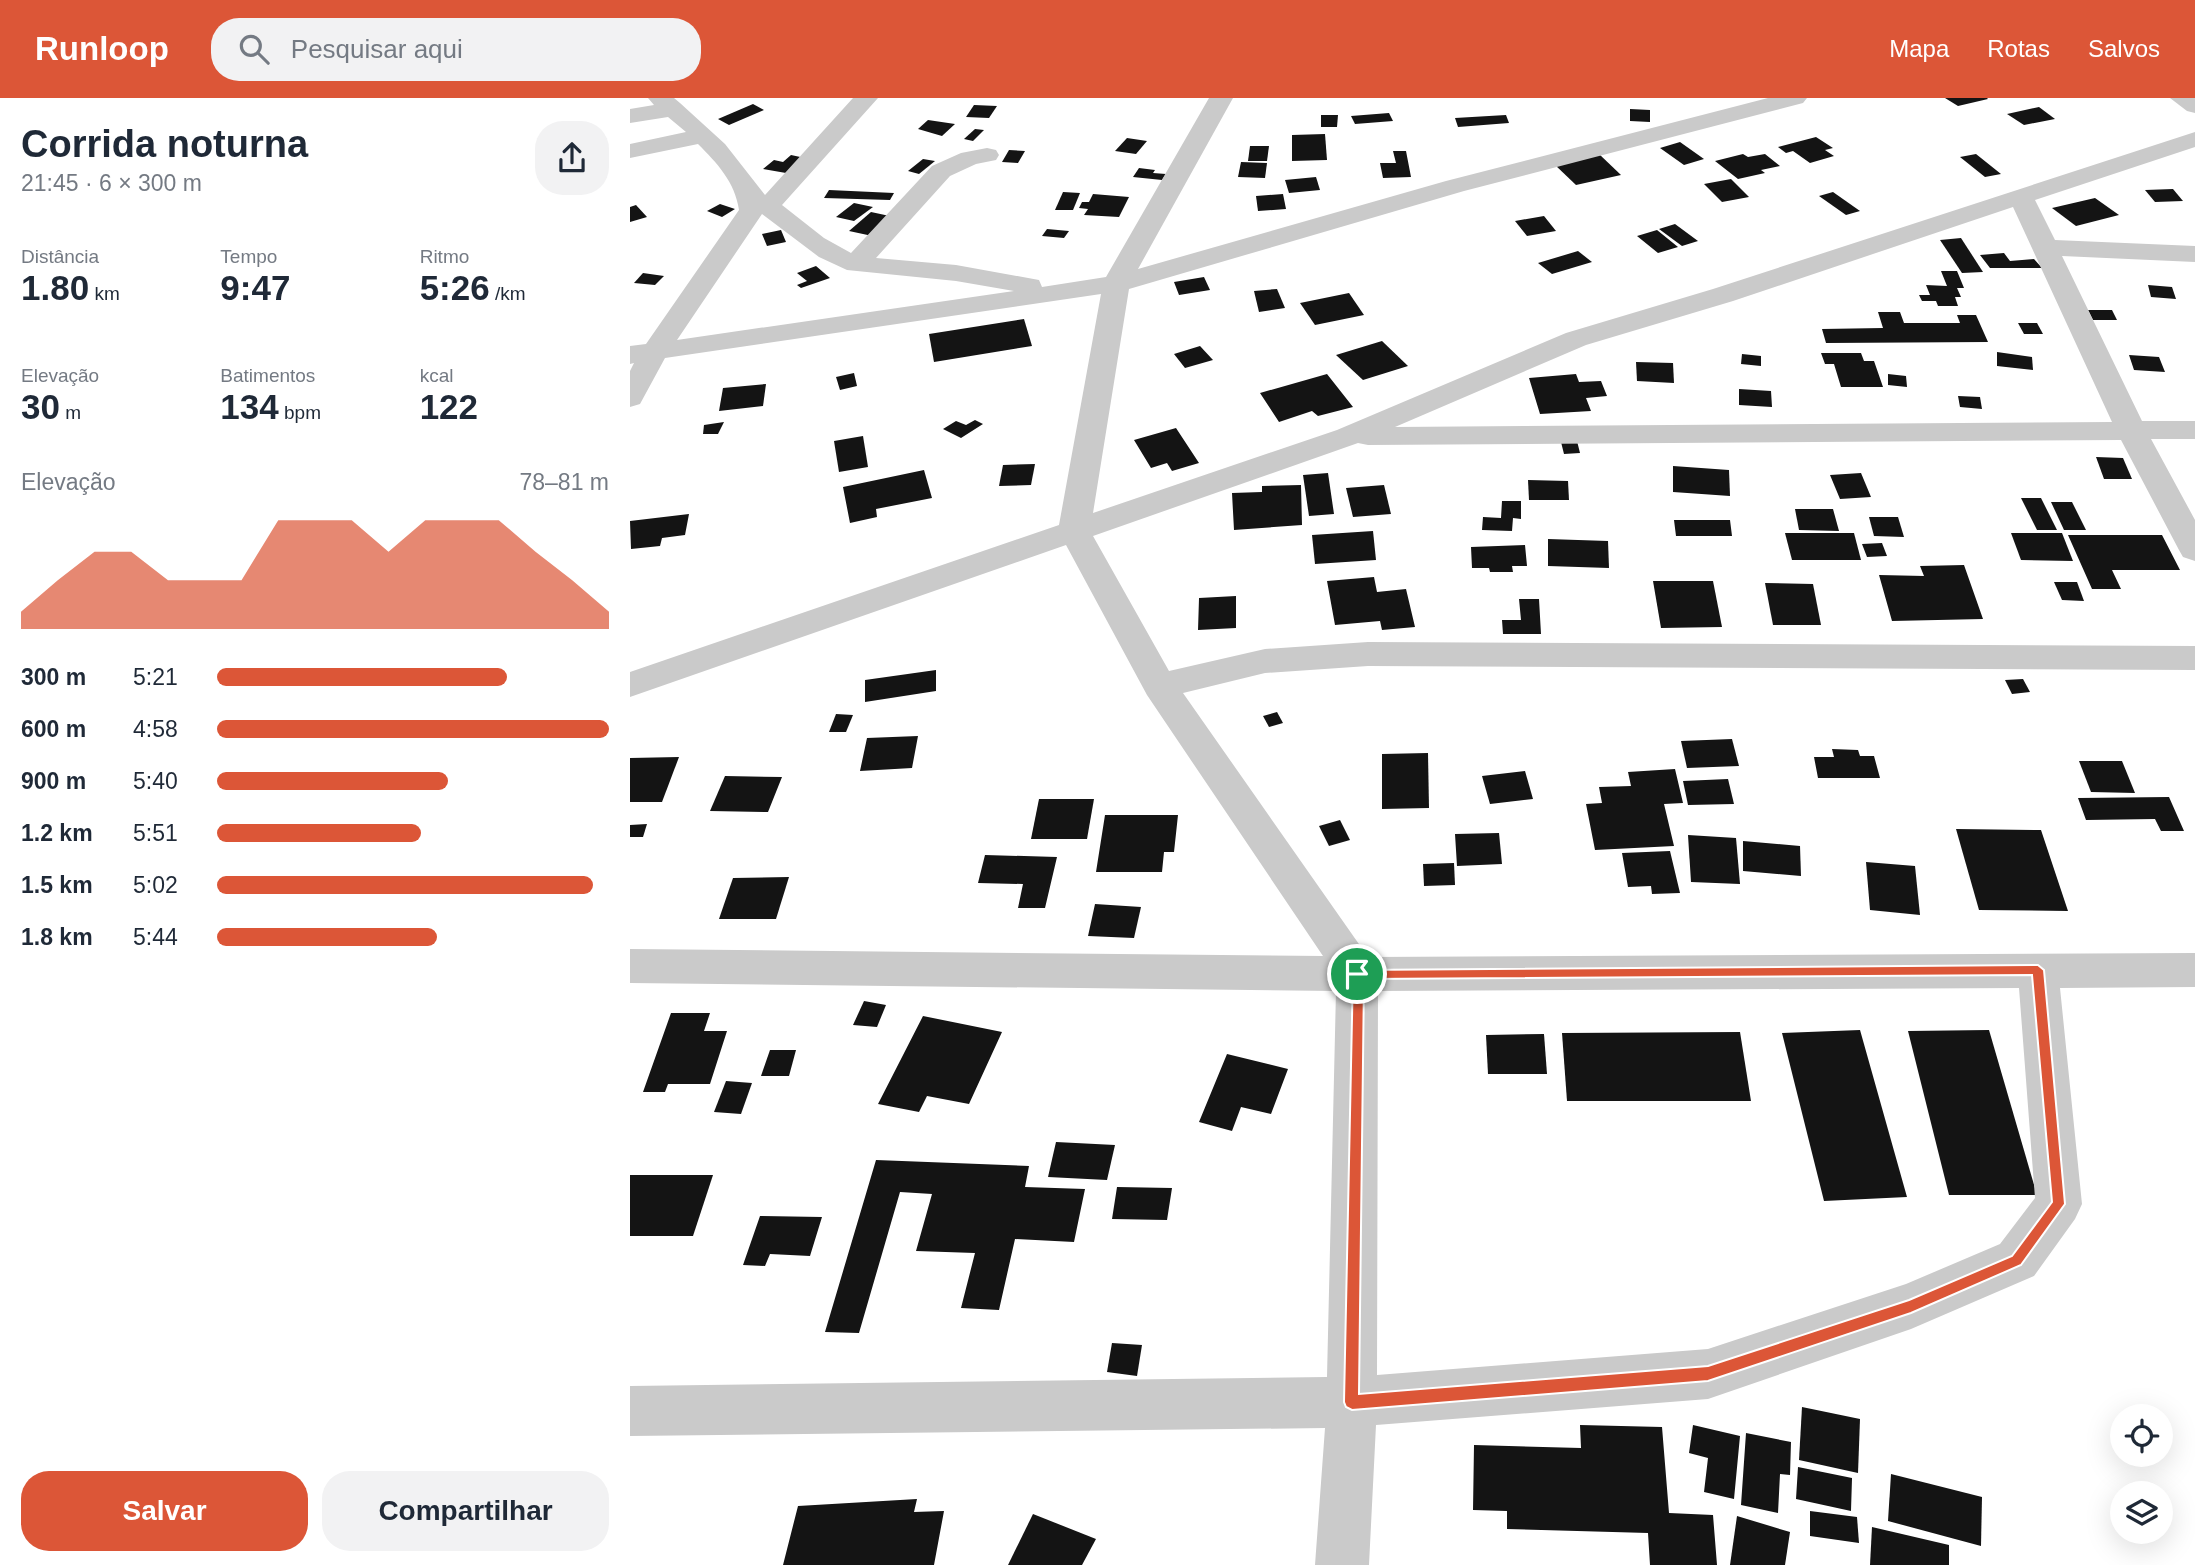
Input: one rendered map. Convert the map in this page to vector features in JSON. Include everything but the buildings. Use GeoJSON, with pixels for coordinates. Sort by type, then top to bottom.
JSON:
{"type":"FeatureCollection","features":[{"type":"Feature","properties":{"kind":"street"},"geometry":{"type":"LineString","coordinates":[[630,398],[643,353],[752,210],[866,98]]}},
{"type":"Feature","properties":{"kind":"street"},"geometry":{"type":"LineString","coordinates":[[1221,98],[1116,284],[1074,530],[1160,686],[1357,974],[1352,1402],[1342,1565]]}},
{"type":"Feature","properties":{"kind":"street"},"geometry":{"type":"LineString","coordinates":[[643,353],[1116,284],[1455,186],[1795,98]]}},
{"type":"Feature","properties":{"kind":"street"},"geometry":{"type":"LineString","coordinates":[[2182,98],[2195,106]]}},
{"type":"Feature","properties":{"kind":"street"},"geometry":{"type":"LineString","coordinates":[[630,116],[667,103],[732,166],[760,202],[812,243],[856,264],[998,279],[1054,292]]}},
{"type":"Feature","properties":{"kind":"street"},"geometry":{"type":"LineString","coordinates":[[630,151],[701,136]]}},
{"type":"Feature","properties":{"kind":"street"},"geometry":{"type":"LineString","coordinates":[[630,685],[1348,436],[1576,339],[2195,139]]}},
{"type":"Feature","properties":{"kind":"street"},"geometry":{"type":"LineString","coordinates":[[856,264],[942,171],[971,158],[987,155]]}},
{"type":"Feature","properties":{"kind":"street"},"geometry":{"type":"LineString","coordinates":[[2021,197],[2048,248],[2132,430],[2195,550]]}},
{"type":"Feature","properties":{"kind":"street"},"geometry":{"type":"LineString","coordinates":[[2048,248],[2195,254]]}},
{"type":"Feature","properties":{"kind":"street"},"geometry":{"type":"LineString","coordinates":[[1348,436],[2195,430]]}},
{"type":"Feature","properties":{"kind":"street"},"geometry":{"type":"LineString","coordinates":[[1160,686],[1265,661],[1368,654],[2195,658]]}},
{"type":"Feature","properties":{"kind":"street"},"geometry":{"type":"LineString","coordinates":[[630,966],[1357,974],[2195,970]]}},
{"type":"Feature","properties":{"kind":"street"},"geometry":{"type":"LineString","coordinates":[[630,1411],[1352,1402],[1708,1374],[1911,1306],[2017,1260],[2059,1204],[2038,970]]}},
{"type":"Feature","properties":{"kind":"route"},"geometry":{"type":"LineString","coordinates":[[2038,970],[2059,1204],[2017,1260],[1911,1306],[1708,1374],[1352,1402],[1357,974],[2038,970]]}}]}
